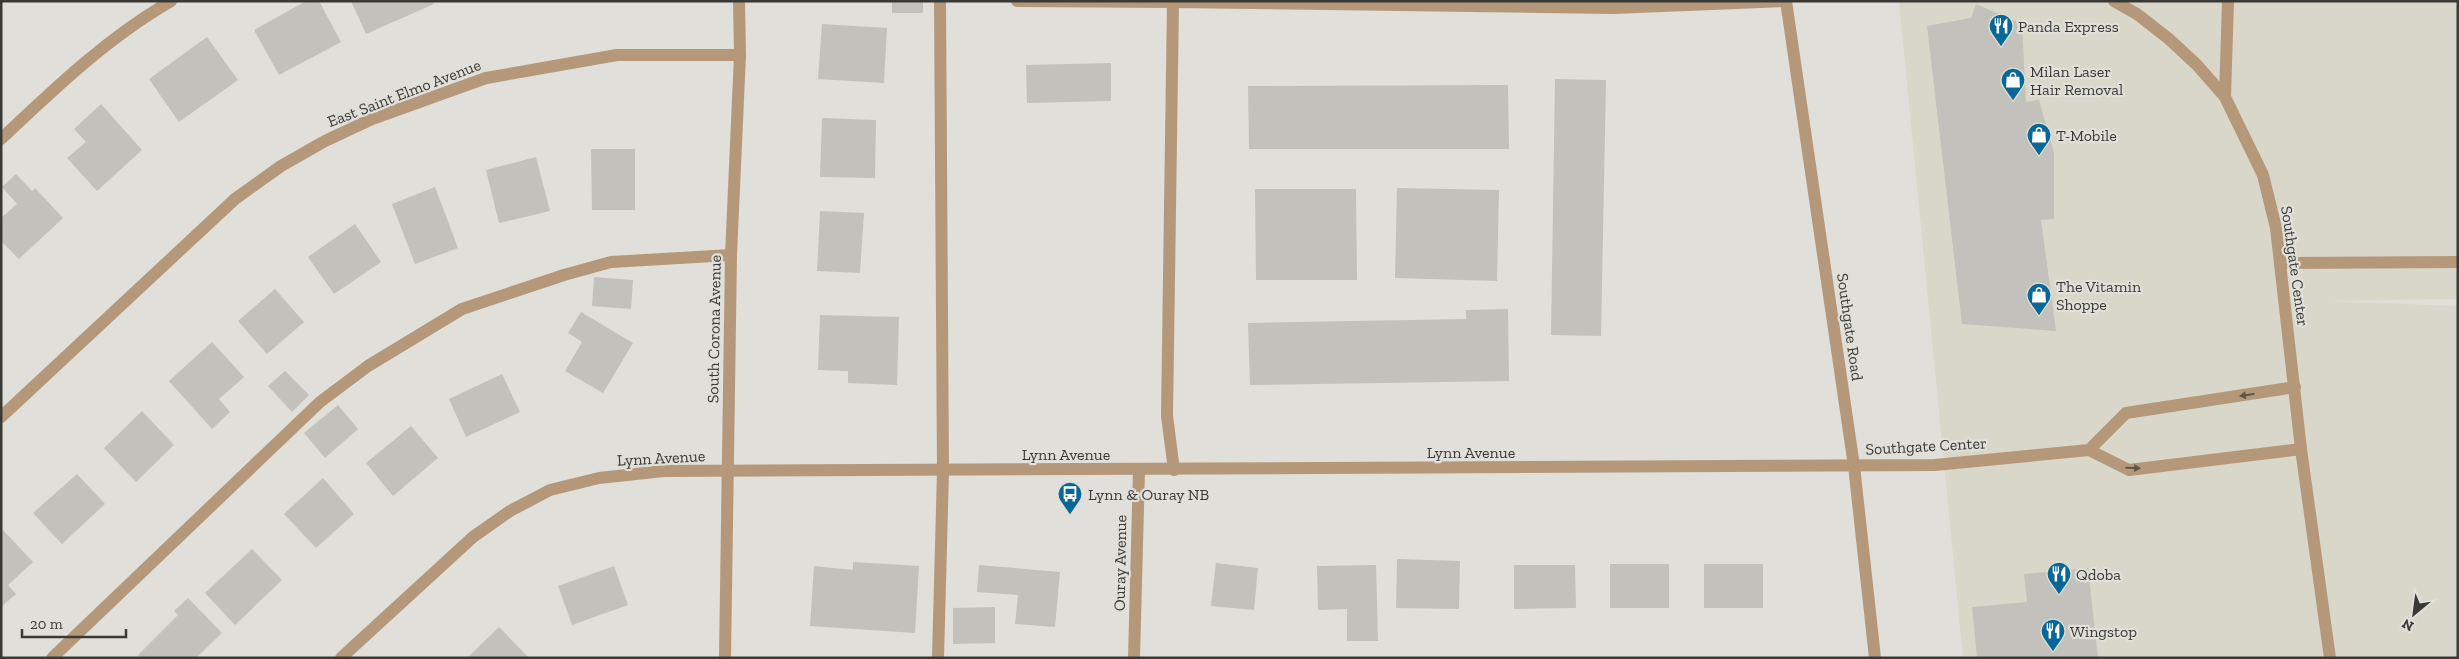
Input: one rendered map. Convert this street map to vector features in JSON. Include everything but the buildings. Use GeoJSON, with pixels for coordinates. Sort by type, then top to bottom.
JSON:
{"type":"FeatureCollection","features":[{"type":"Feature","properties":{"kind":"street"},"geometry":{"type":"LineString","coordinates":[[1,139],[99,49],[148,14],[171,1]]}},
{"type":"Feature","properties":{"kind":"street","name":"South Corona Avenue"},"geometry":{"type":"LineString","coordinates":[[725,658],[731,255],[740,55],[738,1]]}},
{"type":"Feature","properties":{"kind":"street"},"geometry":{"type":"LineString","coordinates":[[938,658],[943,470],[940,1]]}},
{"type":"Feature","properties":{"kind":"street"},"geometry":{"type":"LineString","coordinates":[[1017,1],[1613,8],[1786,1]]}},
{"type":"Feature","properties":{"kind":"street","name":"Southgate Road"},"geometry":{"type":"LineString","coordinates":[[1786,1],[1854,466],[1875,658]]}},
{"type":"Feature","properties":{"kind":"street","name":"Southgate Center"},"geometry":{"type":"LineString","coordinates":[[2114,1],[2137,14],[2169,39],[2197,65],[2225,97],[2263,175],[2276,228],[2301,449],[2330,658]]}},
{"type":"Feature","properties":{"kind":"street"},"geometry":{"type":"LineString","coordinates":[[2225,97],[2228,1]]}},
{"type":"Feature","properties":{"kind":"street"},"geometry":{"type":"LineString","coordinates":[[1173,2],[1168,416],[1174,470]]}},
{"type":"Feature","properties":{"kind":"street","name":"East Saint Elmo Avenue"},"geometry":{"type":"LineString","coordinates":[[1,417],[235,199],[280,166],[325,141],[372,119],[486,78],[617,55],[740,55]]}},
{"type":"Feature","properties":{"kind":"street"},"geometry":{"type":"LineString","coordinates":[[52,658],[320,402],[368,366],[420,334],[462,310],[564,275],[611,262],[731,255]]}},
{"type":"Feature","properties":{"kind":"street"},"geometry":{"type":"LineString","coordinates":[[2280,263],[2458,262]]}},
{"type":"Feature","properties":{"kind":"street"},"geometry":{"type":"LineString","coordinates":[[2295,387],[2126,413],[2088,450],[2129,470],[2301,449]]}},
{"type":"Feature","properties":{"kind":"street","name":"Southgate Center"},"geometry":{"type":"LineString","coordinates":[[1854,466],[1935,465],[2088,450]]}},
{"type":"Feature","properties":{"kind":"street","name":"Lynn Avenue"},"geometry":{"type":"LineString","coordinates":[[341,658],[473,537],[510,511],[550,490],[599,478],[664,471],[1854,466]]}},
{"type":"Feature","properties":{"kind":"street","name":"Ouray Avenue"},"geometry":{"type":"LineString","coordinates":[[1134,658],[1139,470]]}},
{"type":"Feature","properties":{"kind":"shaded area"},"geometry":{"type":"Polygon","coordinates":[[[1899,1],[2458,1],[2458,299],[2328,301],[2458,306],[2458,658],[1963,658],[1899,1]]]}},
{"type":"Feature","properties":{"kind":"place","name":"Panda Express"},"geometry":{"type":"Point","coordinates":[2001,47]}},
{"type":"Feature","properties":{"kind":"place","name":"Milan Laser Hair Removal"},"geometry":{"type":"Point","coordinates":[2013,101]}},
{"type":"Feature","properties":{"kind":"place","name":"T-Mobile"},"geometry":{"type":"Point","coordinates":[2039,156]}},
{"type":"Feature","properties":{"kind":"place","name":"The Vitamin Shoppe"},"geometry":{"type":"Point","coordinates":[2039,316]}},
{"type":"Feature","properties":{"kind":"place","name":"Lynn & Ouray NB"},"geometry":{"type":"Point","coordinates":[1070,515]}},
{"type":"Feature","properties":{"kind":"place","name":"Qdoba"},"geometry":{"type":"Point","coordinates":[2059,595]}},
{"type":"Feature","properties":{"kind":"place","name":"Wingstop"},"geometry":{"type":"Point","coordinates":[2053,652]}}]}
